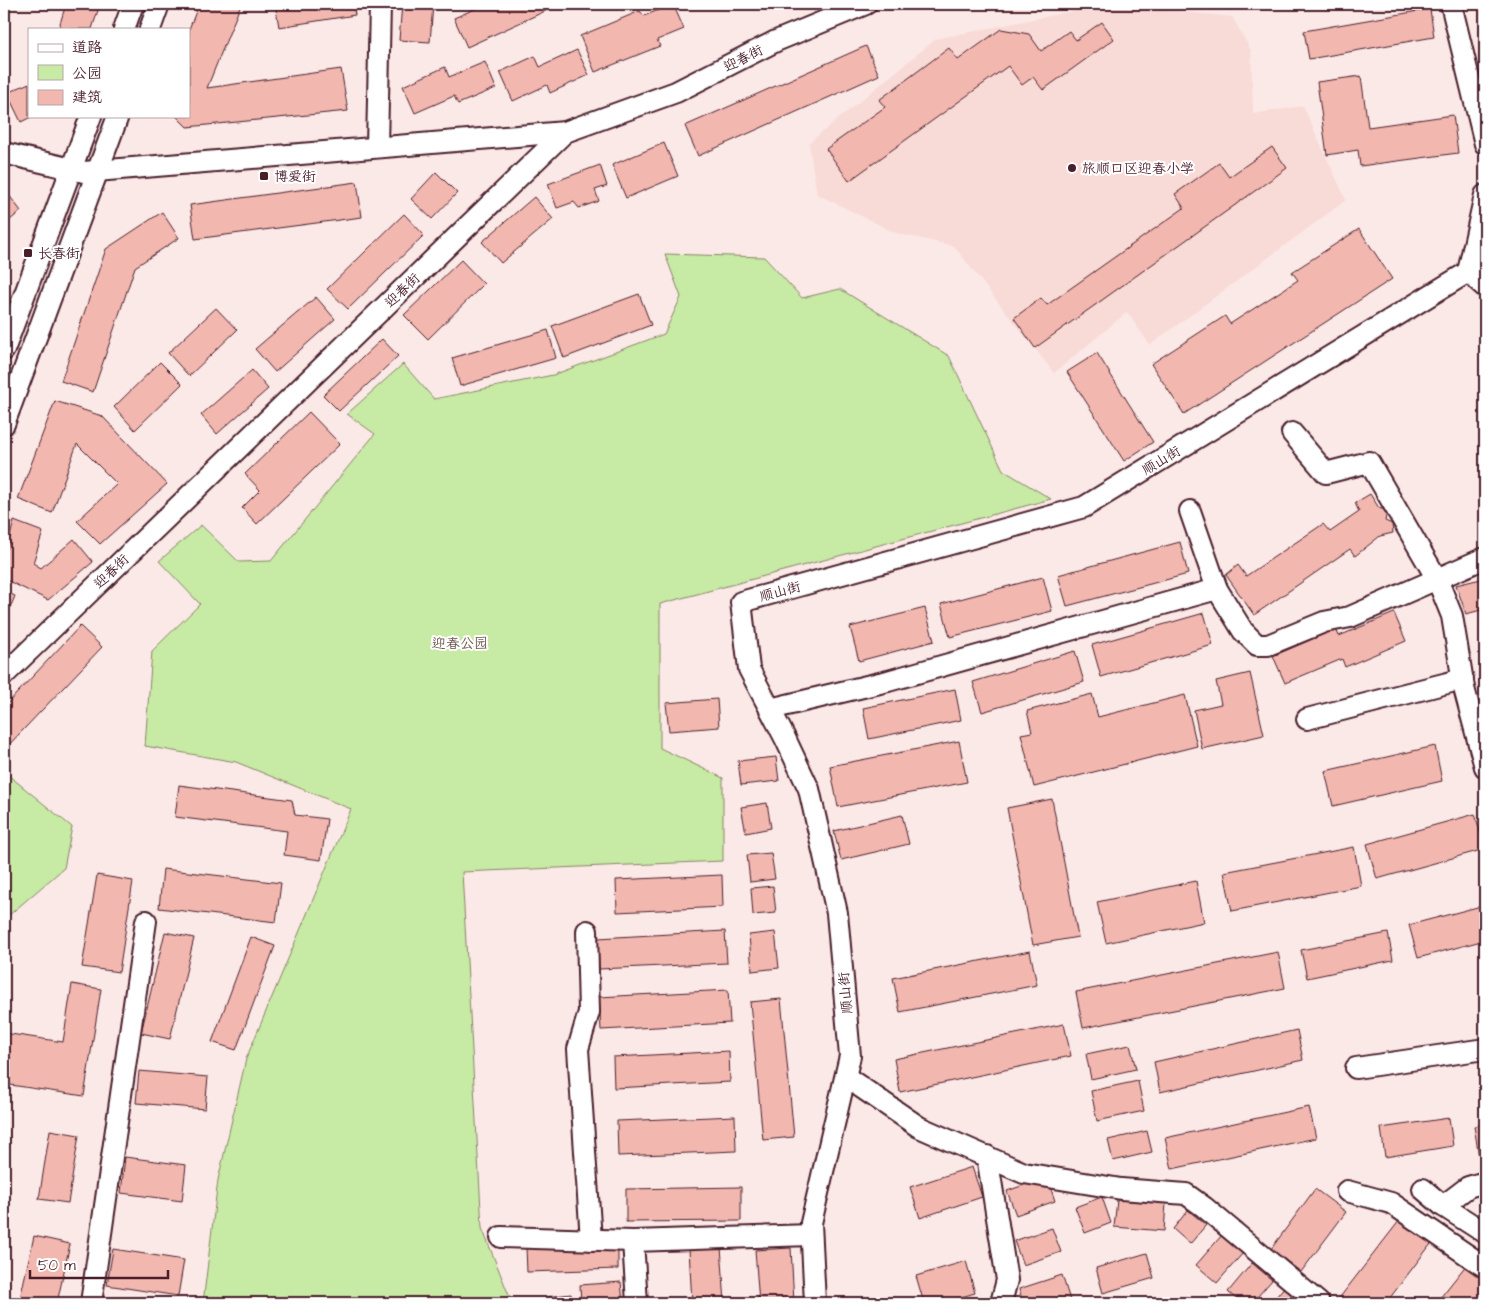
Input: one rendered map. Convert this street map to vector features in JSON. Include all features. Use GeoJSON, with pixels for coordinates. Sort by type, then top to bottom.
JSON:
{"type":"FeatureCollection","features":[{"type":"Feature","properties":{"kind":"street"},"geometry":{"type":"LineString","coordinates":[[124,28],[134,4]]}},
{"type":"Feature","properties":{"kind":"street"},"geometry":{"type":"LineString","coordinates":[[150,28],[159,4]]}},
{"type":"Feature","properties":{"kind":"street"},"geometry":{"type":"LineString","coordinates":[[378,147],[380,4]]}},
{"type":"Feature","properties":{"kind":"street","name":"迎春街"},"geometry":{"type":"LineString","coordinates":[[4,675],[565,132],[676,92],[776,41],[866,4]]}},
{"type":"Feature","properties":{"kind":"street"},"geometry":{"type":"LineString","coordinates":[[1451,4],[1485,144]]}},
{"type":"Feature","properties":{"kind":"street"},"geometry":{"type":"LineString","coordinates":[[4,350],[90,118]]}},
{"type":"Feature","properties":{"kind":"street"},"geometry":{"type":"LineString","coordinates":[[4,424],[117,118]]}},
{"type":"Feature","properties":{"kind":"street"},"geometry":{"type":"LineString","coordinates":[[4,153],[84,172],[565,132]]}},
{"type":"Feature","properties":{"kind":"street"},"geometry":{"type":"LineString","coordinates":[[1485,196],[1468,272],[1485,287]]}},
{"type":"Feature","properties":{"kind":"street","name":"顺山街"},"geometry":{"type":"LineString","coordinates":[[814,1303],[811,1223],[850,1056],[837,913],[809,789],[748,669],[741,602],[1084,507],[1468,272]]}},
{"type":"Feature","properties":{"kind":"street"},"geometry":{"type":"LineString","coordinates":[[1292,433],[1326,473],[1369,462],[1437,579],[1452,616],[1462,679],[1485,767]]}},
{"type":"Feature","properties":{"kind":"street"},"geometry":{"type":"LineString","coordinates":[[1190,511],[1217,589],[1244,631],[1257,645],[1268,645],[1324,622],[1350,617],[1485,558]]}},
{"type":"Feature","properties":{"kind":"street"},"geometry":{"type":"LineString","coordinates":[[770,709],[888,681],[1217,589]]}},
{"type":"Feature","properties":{"kind":"street"},"geometry":{"type":"LineString","coordinates":[[1307,719],[1462,679]]}},
{"type":"Feature","properties":{"kind":"street"},"geometry":{"type":"LineString","coordinates":[[91,1303],[146,921]]}},
{"type":"Feature","properties":{"kind":"street"},"geometry":{"type":"LineString","coordinates":[[587,931],[589,1012],[578,1049],[591,1240]]}},
{"type":"Feature","properties":{"kind":"street"},"geometry":{"type":"LineString","coordinates":[[1356,1068],[1485,1048]]}},
{"type":"Feature","properties":{"kind":"street"},"geometry":{"type":"LineString","coordinates":[[846,1077],[919,1127],[1024,1172],[1121,1189],[1186,1194],[1319,1303]]}},
{"type":"Feature","properties":{"kind":"street"},"geometry":{"type":"LineString","coordinates":[[987,1156],[1007,1280],[1001,1303]]}},
{"type":"Feature","properties":{"kind":"street"},"geometry":{"type":"LineString","coordinates":[[1443,1206],[1468,1187],[1485,1182]]}},
{"type":"Feature","properties":{"kind":"street"},"geometry":{"type":"LineString","coordinates":[[1423,1189],[1443,1206],[1485,1233]]}},
{"type":"Feature","properties":{"kind":"street"},"geometry":{"type":"LineString","coordinates":[[1348,1191],[1391,1203],[1485,1267]]}},
{"type":"Feature","properties":{"kind":"street"},"geometry":{"type":"LineString","coordinates":[[501,1237],[633,1241],[811,1235]]}},
{"type":"Feature","properties":{"kind":"street"},"geometry":{"type":"LineString","coordinates":[[633,1241],[637,1303]]}},
{"type":"Feature","properties":{"kind":"shaded area","name":"旅顺口区迎春小学"},"geometry":{"type":"Polygon","coordinates":[[[1108,4],[1232,17],[1251,51],[1253,114],[1303,106],[1346,200],[1150,345],[1127,312],[1054,373],[954,246],[896,233],[817,194],[809,143],[936,39],[1108,4]]]}},
{"type":"Feature","properties":{"kind":"green space","name":"迎春公园"},"geometry":{"type":"Polygon","coordinates":[[[665,254],[764,257],[802,298],[840,289],[949,356],[1003,470],[1051,499],[660,604],[660,748],[723,778],[723,861],[462,872],[482,1228],[512,1303],[203,1303],[218,1180],[246,1059],[351,809],[236,762],[145,746],[152,651],[200,604],[159,561],[201,525],[239,562],[271,561],[375,434],[347,414],[403,364],[434,399],[553,375],[664,334],[681,297],[665,254]]]}},
{"type":"Feature","properties":{"kind":"green space"},"geometry":{"type":"Polygon","coordinates":[[[7,774],[72,827],[64,868],[8,916],[4,911],[4,777],[7,774]]]}},
{"type":"Feature","properties":{"kind":"building"},"geometry":{"type":"Polygon","coordinates":[[[66,4],[100,4],[92,28],[57,28],[59,27],[66,4]]]}},
{"type":"Feature","properties":{"kind":"building"},"geometry":{"type":"Polygon","coordinates":[[[199,4],[241,4],[207,88],[341,69],[348,111],[187,127],[178,118],[190,118],[189,28],[199,4]]]}},
{"type":"Feature","properties":{"kind":"building"},"geometry":{"type":"Polygon","coordinates":[[[275,4],[353,4],[355,15],[279,27],[275,4]]]}},
{"type":"Feature","properties":{"kind":"building"},"geometry":{"type":"Polygon","coordinates":[[[402,4],[433,5],[430,42],[399,40],[402,4]]]}},
{"type":"Feature","properties":{"kind":"building"},"geometry":{"type":"Polygon","coordinates":[[[486,4],[552,4],[554,7],[467,47],[454,18],[486,4]]]}},
{"type":"Feature","properties":{"kind":"building"},"geometry":{"type":"Polygon","coordinates":[[[673,4],[684,29],[657,40],[660,46],[595,72],[580,36],[640,11],[644,16],[673,4]]]}},
{"type":"Feature","properties":{"kind":"building"},"geometry":{"type":"Polygon","coordinates":[[[1430,9],[1434,37],[1309,59],[1304,31],[1430,9]]]}},
{"type":"Feature","properties":{"kind":"building"},"geometry":{"type":"Polygon","coordinates":[[[1102,22],[1114,39],[1043,90],[1033,77],[1022,85],[1008,66],[849,181],[826,149],[885,107],[879,100],[949,48],[958,60],[1001,29],[1029,34],[1041,51],[1069,31],[1076,40],[1102,22]]]}},
{"type":"Feature","properties":{"kind":"building"},"geometry":{"type":"Polygon","coordinates":[[[866,46],[879,75],[698,156],[685,126],[866,46]]]}},
{"type":"Feature","properties":{"kind":"building"},"geometry":{"type":"Polygon","coordinates":[[[577,50],[589,75],[550,93],[547,85],[513,101],[500,72],[535,56],[540,67],[577,50]]]}},
{"type":"Feature","properties":{"kind":"building"},"geometry":{"type":"Polygon","coordinates":[[[485,62],[496,88],[458,104],[454,96],[415,113],[403,86],[445,67],[449,77],[485,62]]]}},
{"type":"Feature","properties":{"kind":"building"},"geometry":{"type":"Polygon","coordinates":[[[1361,76],[1368,127],[1453,115],[1458,153],[1360,166],[1358,150],[1327,155],[1317,82],[1361,76]]]}},
{"type":"Feature","properties":{"kind":"building"},"geometry":{"type":"Polygon","coordinates":[[[28,83],[29,118],[21,122],[7,93],[28,83]]]}},
{"type":"Feature","properties":{"kind":"building"},"geometry":{"type":"Polygon","coordinates":[[[664,143],[678,176],[626,198],[612,165],[664,143]]]}},
{"type":"Feature","properties":{"kind":"building"},"geometry":{"type":"Polygon","coordinates":[[[1272,147],[1287,168],[1035,348],[1014,318],[1041,298],[1047,305],[1184,208],[1175,194],[1219,163],[1229,177],[1272,147]]]}},
{"type":"Feature","properties":{"kind":"building"},"geometry":{"type":"Polygon","coordinates":[[[600,165],[607,186],[595,190],[599,201],[579,208],[574,202],[557,208],[548,184],[600,165]]]}},
{"type":"Feature","properties":{"kind":"building"},"geometry":{"type":"Polygon","coordinates":[[[436,172],[457,193],[432,219],[411,199],[436,172]]]}},
{"type":"Feature","properties":{"kind":"building"},"geometry":{"type":"Polygon","coordinates":[[[357,182],[362,217],[195,239],[190,205],[357,182]]]}},
{"type":"Feature","properties":{"kind":"building"},"geometry":{"type":"Polygon","coordinates":[[[4,191],[21,211],[4,225],[4,191]]]}},
{"type":"Feature","properties":{"kind":"building"},"geometry":{"type":"Polygon","coordinates":[[[534,197],[553,219],[501,263],[482,242],[534,197]]]}},
{"type":"Feature","properties":{"kind":"building"},"geometry":{"type":"Polygon","coordinates":[[[162,212],[179,238],[135,267],[93,392],[61,381],[106,249],[162,212]]]}},
{"type":"Feature","properties":{"kind":"building"},"geometry":{"type":"Polygon","coordinates":[[[404,214],[424,235],[348,309],[327,289],[404,214]]]}},
{"type":"Feature","properties":{"kind":"building"},"geometry":{"type":"Polygon","coordinates":[[[1359,229],[1392,279],[1184,414],[1151,364],[1225,316],[1230,324],[1298,280],[1292,272],[1359,229]]]}},
{"type":"Feature","properties":{"kind":"building"},"geometry":{"type":"Polygon","coordinates":[[[461,260],[484,284],[428,339],[404,315],[461,260]]]}},
{"type":"Feature","properties":{"kind":"building"},"geometry":{"type":"Polygon","coordinates":[[[639,294],[651,325],[564,358],[552,326],[639,294]]]}},
{"type":"Feature","properties":{"kind":"building"},"geometry":{"type":"Polygon","coordinates":[[[316,297],[335,319],[275,372],[255,349],[316,297]]]}},
{"type":"Feature","properties":{"kind":"building"},"geometry":{"type":"Polygon","coordinates":[[[216,308],[237,330],[189,376],[168,353],[216,308]]]}},
{"type":"Feature","properties":{"kind":"building"},"geometry":{"type":"Polygon","coordinates":[[[548,330],[556,358],[460,386],[452,358],[548,330]]]}},
{"type":"Feature","properties":{"kind":"building"},"geometry":{"type":"Polygon","coordinates":[[[382,339],[398,356],[339,411],[323,395],[382,339]]]}},
{"type":"Feature","properties":{"kind":"building"},"geometry":{"type":"Polygon","coordinates":[[[1097,353],[1153,442],[1124,461],[1067,372],[1097,353]]]}},
{"type":"Feature","properties":{"kind":"building"},"geometry":{"type":"Polygon","coordinates":[[[160,362],[182,384],[135,430],[114,407],[160,362]]]}},
{"type":"Feature","properties":{"kind":"building"},"geometry":{"type":"Polygon","coordinates":[[[252,370],[268,389],[217,434],[201,415],[252,370]]]}},
{"type":"Feature","properties":{"kind":"building"},"geometry":{"type":"Polygon","coordinates":[[[55,401],[102,416],[167,484],[100,544],[77,521],[117,484],[77,444],[52,513],[18,499],[55,401]]]}},
{"type":"Feature","properties":{"kind":"building"},"geometry":{"type":"Polygon","coordinates":[[[309,412],[340,444],[257,524],[242,508],[260,490],[245,474],[309,412]]]}},
{"type":"Feature","properties":{"kind":"building"},"geometry":{"type":"Polygon","coordinates":[[[1370,494],[1379,508],[1387,511],[1385,521],[1392,524],[1393,533],[1380,536],[1355,556],[1350,549],[1254,615],[1226,575],[1238,565],[1246,576],[1323,524],[1330,532],[1359,512],[1355,503],[1370,494]]]}},
{"type":"Feature","properties":{"kind":"building"},"geometry":{"type":"Polygon","coordinates":[[[14,521],[43,532],[33,563],[41,568],[74,539],[93,562],[48,600],[4,579],[4,560],[14,521]]]}},
{"type":"Feature","properties":{"kind":"building"},"geometry":{"type":"Polygon","coordinates":[[[1180,542],[1188,574],[1067,606],[1058,575],[1180,542]]]}},
{"type":"Feature","properties":{"kind":"building"},"geometry":{"type":"Polygon","coordinates":[[[1043,577],[1052,611],[950,637],[941,604],[1043,577]]]}},
{"type":"Feature","properties":{"kind":"building"},"geometry":{"type":"Polygon","coordinates":[[[1485,578],[1485,609],[1466,614],[1456,585],[1485,578]]]}},
{"type":"Feature","properties":{"kind":"building"},"geometry":{"type":"Polygon","coordinates":[[[4,591],[15,596],[4,623],[4,591]]]}},
{"type":"Feature","properties":{"kind":"building"},"geometry":{"type":"Polygon","coordinates":[[[925,608],[934,641],[859,661],[850,627],[925,608]]]}},
{"type":"Feature","properties":{"kind":"building"},"geometry":{"type":"Polygon","coordinates":[[[1204,613],[1213,645],[1101,677],[1092,645],[1204,613]]]}},
{"type":"Feature","properties":{"kind":"building"},"geometry":{"type":"Polygon","coordinates":[[[1394,613],[1406,641],[1345,667],[1342,659],[1285,683],[1273,656],[1336,629],[1339,636],[1394,613]]]}},
{"type":"Feature","properties":{"kind":"building"},"geometry":{"type":"Polygon","coordinates":[[[80,626],[102,647],[4,750],[4,707],[80,626]]]}},
{"type":"Feature","properties":{"kind":"building"},"geometry":{"type":"Polygon","coordinates":[[[1075,651],[1084,682],[982,712],[973,682],[1075,651]]]}},
{"type":"Feature","properties":{"kind":"building"},"geometry":{"type":"Polygon","coordinates":[[[1250,673],[1264,735],[1202,749],[1194,710],[1221,704],[1216,681],[1250,673]]]}},
{"type":"Feature","properties":{"kind":"building"},"geometry":{"type":"Polygon","coordinates":[[[955,689],[961,720],[869,739],[863,708],[955,689]]]}},
{"type":"Feature","properties":{"kind":"building"},"geometry":{"type":"Polygon","coordinates":[[[1092,694],[1098,717],[1185,695],[1197,746],[1034,787],[1021,734],[1032,732],[1027,711],[1092,694]]]}},
{"type":"Feature","properties":{"kind":"building"},"geometry":{"type":"Polygon","coordinates":[[[717,699],[719,727],[669,731],[666,703],[717,699]]]}},
{"type":"Feature","properties":{"kind":"building"},"geometry":{"type":"Polygon","coordinates":[[[959,741],[967,782],[838,807],[830,766],[959,741]]]}},
{"type":"Feature","properties":{"kind":"building"},"geometry":{"type":"Polygon","coordinates":[[[1435,746],[1442,781],[1333,806],[1325,771],[1435,746]]]}},
{"type":"Feature","properties":{"kind":"building"},"geometry":{"type":"Polygon","coordinates":[[[776,757],[779,781],[741,785],[738,761],[776,757]]]}},
{"type":"Feature","properties":{"kind":"building"},"geometry":{"type":"Polygon","coordinates":[[[179,785],[292,800],[295,815],[327,819],[321,860],[284,855],[287,831],[175,817],[179,785]]]}},
{"type":"Feature","properties":{"kind":"building"},"geometry":{"type":"Polygon","coordinates":[[[1052,799],[1078,937],[1033,945],[1007,808],[1052,799]]]}},
{"type":"Feature","properties":{"kind":"building"},"geometry":{"type":"Polygon","coordinates":[[[767,803],[771,828],[746,833],[741,807],[767,803]]]}},
{"type":"Feature","properties":{"kind":"building"},"geometry":{"type":"Polygon","coordinates":[[[1475,814],[1485,849],[1377,879],[1367,844],[1475,814]]]}},
{"type":"Feature","properties":{"kind":"building"},"geometry":{"type":"Polygon","coordinates":[[[902,815],[909,844],[841,860],[834,831],[902,815]]]}},
{"type":"Feature","properties":{"kind":"building"},"geometry":{"type":"Polygon","coordinates":[[[1354,847],[1361,886],[1232,911],[1224,872],[1354,847]]]}},
{"type":"Feature","properties":{"kind":"building"},"geometry":{"type":"Polygon","coordinates":[[[771,853],[775,879],[750,882],[747,855],[771,853]]]}},
{"type":"Feature","properties":{"kind":"building"},"geometry":{"type":"Polygon","coordinates":[[[163,869],[281,883],[276,922],[159,908],[163,869]]]}},
{"type":"Feature","properties":{"kind":"building"},"geometry":{"type":"Polygon","coordinates":[[[97,875],[133,881],[119,972],[82,967],[97,875]]]}},
{"type":"Feature","properties":{"kind":"building"},"geometry":{"type":"Polygon","coordinates":[[[722,875],[723,907],[617,912],[616,880],[722,875]]]}},
{"type":"Feature","properties":{"kind":"building"},"geometry":{"type":"Polygon","coordinates":[[[1196,881],[1204,922],[1106,943],[1097,902],[1196,881]]]}},
{"type":"Feature","properties":{"kind":"building"},"geometry":{"type":"Polygon","coordinates":[[[773,886],[776,913],[753,915],[751,888],[773,886]]]}},
{"type":"Feature","properties":{"kind":"building"},"geometry":{"type":"Polygon","coordinates":[[[1485,905],[1485,940],[1418,958],[1409,925],[1485,905]]]}},
{"type":"Feature","properties":{"kind":"building"},"geometry":{"type":"Polygon","coordinates":[[[725,931],[727,963],[599,969],[598,938],[725,931]]]}},
{"type":"Feature","properties":{"kind":"building"},"geometry":{"type":"Polygon","coordinates":[[[165,932],[194,938],[170,1039],[141,1033],[165,932]]]}},
{"type":"Feature","properties":{"kind":"building"},"geometry":{"type":"Polygon","coordinates":[[[775,932],[779,968],[752,971],[749,935],[775,932]]]}},
{"type":"Feature","properties":{"kind":"building"},"geometry":{"type":"Polygon","coordinates":[[[1388,933],[1393,960],[1307,978],[1301,950],[1388,933]]]}},
{"type":"Feature","properties":{"kind":"building"},"geometry":{"type":"Polygon","coordinates":[[[251,937],[275,946],[236,1050],[212,1042],[251,937]]]}},
{"type":"Feature","properties":{"kind":"building"},"geometry":{"type":"Polygon","coordinates":[[[1030,951],[1037,985],[900,1012],[893,978],[1030,951]]]}},
{"type":"Feature","properties":{"kind":"building"},"geometry":{"type":"Polygon","coordinates":[[[1278,952],[1285,988],[1083,1028],[1076,992],[1278,952]]]}},
{"type":"Feature","properties":{"kind":"building"},"geometry":{"type":"Polygon","coordinates":[[[72,984],[101,989],[84,1096],[4,1084],[4,1033],[63,1042],[72,984]]]}},
{"type":"Feature","properties":{"kind":"building"},"geometry":{"type":"Polygon","coordinates":[[[728,990],[730,1023],[601,1030],[599,997],[728,990]]]}},
{"type":"Feature","properties":{"kind":"building"},"geometry":{"type":"Polygon","coordinates":[[[781,999],[794,1137],[763,1140],[750,1002],[781,999]]]}},
{"type":"Feature","properties":{"kind":"building"},"geometry":{"type":"Polygon","coordinates":[[[1064,1024],[1071,1056],[900,1092],[894,1059],[1064,1024]]]}},
{"type":"Feature","properties":{"kind":"building"},"geometry":{"type":"Polygon","coordinates":[[[1297,1030],[1303,1060],[1160,1092],[1154,1062],[1297,1030]]]}},
{"type":"Feature","properties":{"kind":"building"},"geometry":{"type":"Polygon","coordinates":[[[1130,1045],[1136,1069],[1091,1079],[1086,1054],[1130,1045]]]}},
{"type":"Feature","properties":{"kind":"building"},"geometry":{"type":"Polygon","coordinates":[[[729,1051],[730,1082],[614,1088],[613,1057],[729,1051]]]}},
{"type":"Feature","properties":{"kind":"building"},"geometry":{"type":"Polygon","coordinates":[[[139,1071],[208,1077],[205,1109],[136,1103],[139,1071]]]}},
{"type":"Feature","properties":{"kind":"building"},"geometry":{"type":"Polygon","coordinates":[[[1138,1081],[1144,1111],[1097,1121],[1091,1091],[1138,1081]]]}},
{"type":"Feature","properties":{"kind":"building"},"geometry":{"type":"Polygon","coordinates":[[[1309,1107],[1316,1138],[1172,1169],[1165,1138],[1309,1107]]]}},
{"type":"Feature","properties":{"kind":"building"},"geometry":{"type":"Polygon","coordinates":[[[735,1116],[736,1151],[618,1156],[617,1121],[735,1116]]]}},
{"type":"Feature","properties":{"kind":"building"},"geometry":{"type":"Polygon","coordinates":[[[1449,1118],[1453,1146],[1385,1157],[1381,1128],[1449,1118]]]}},
{"type":"Feature","properties":{"kind":"building"},"geometry":{"type":"Polygon","coordinates":[[[1485,1124],[1485,1155],[1479,1157],[1474,1126],[1485,1124]]]}},
{"type":"Feature","properties":{"kind":"building"},"geometry":{"type":"Polygon","coordinates":[[[50,1130],[79,1135],[68,1203],[39,1199],[50,1130]]]}},
{"type":"Feature","properties":{"kind":"building"},"geometry":{"type":"Polygon","coordinates":[[[1147,1131],[1152,1152],[1113,1161],[1108,1140],[1147,1131]]]}},
{"type":"Feature","properties":{"kind":"building"},"geometry":{"type":"Polygon","coordinates":[[[125,1157],[186,1165],[182,1201],[121,1193],[125,1157]]]}},
{"type":"Feature","properties":{"kind":"building"},"geometry":{"type":"Polygon","coordinates":[[[972,1167],[982,1197],[920,1218],[910,1187],[972,1167]]]}},
{"type":"Feature","properties":{"kind":"building"},"geometry":{"type":"Polygon","coordinates":[[[1047,1177],[1055,1201],[1016,1215],[1007,1191],[1047,1177]]]}},
{"type":"Feature","properties":{"kind":"building"},"geometry":{"type":"Polygon","coordinates":[[[741,1187],[741,1221],[626,1222],[626,1189],[741,1187]]]}},
{"type":"Feature","properties":{"kind":"building"},"geometry":{"type":"Polygon","coordinates":[[[1315,1189],[1346,1212],[1301,1272],[1271,1249],[1315,1189]]]}},
{"type":"Feature","properties":{"kind":"building"},"geometry":{"type":"Polygon","coordinates":[[[1102,1197],[1111,1223],[1085,1233],[1075,1207],[1102,1197]]]}},
{"type":"Feature","properties":{"kind":"building"},"geometry":{"type":"Polygon","coordinates":[[[1117,1200],[1166,1203],[1164,1231],[1114,1227],[1117,1200]]]}},
{"type":"Feature","properties":{"kind":"building"},"geometry":{"type":"Polygon","coordinates":[[[1188,1210],[1206,1225],[1190,1244],[1173,1229],[1188,1210]]]}},
{"type":"Feature","properties":{"kind":"building"},"geometry":{"type":"Polygon","coordinates":[[[1403,1216],[1434,1240],[1386,1303],[1341,1303],[1337,1301],[1403,1216]]]}},
{"type":"Feature","properties":{"kind":"building"},"geometry":{"type":"Polygon","coordinates":[[[1052,1228],[1061,1252],[1023,1265],[1014,1241],[1052,1228]]]}},
{"type":"Feature","properties":{"kind":"building"},"geometry":{"type":"Polygon","coordinates":[[[1222,1235],[1243,1253],[1217,1283],[1196,1265],[1222,1235]]]}},
{"type":"Feature","properties":{"kind":"building"},"geometry":{"type":"Polygon","coordinates":[[[34,1236],[70,1244],[57,1303],[19,1303],[34,1236]]]}},
{"type":"Feature","properties":{"kind":"building"},"geometry":{"type":"Polygon","coordinates":[[[618,1244],[618,1269],[527,1272],[526,1247],[618,1244]]]}},
{"type":"Feature","properties":{"kind":"building"},"geometry":{"type":"Polygon","coordinates":[[[721,1247],[725,1303],[692,1303],[689,1249],[721,1247]]]}},
{"type":"Feature","properties":{"kind":"building"},"geometry":{"type":"Polygon","coordinates":[[[791,1248],[794,1303],[759,1303],[755,1250],[791,1248]]]}},
{"type":"Feature","properties":{"kind":"building"},"geometry":{"type":"Polygon","coordinates":[[[113,1249],[184,1260],[178,1296],[107,1285],[113,1249]]]}},
{"type":"Feature","properties":{"kind":"building"},"geometry":{"type":"Polygon","coordinates":[[[1147,1253],[1154,1278],[1103,1293],[1096,1268],[1147,1253]]]}},
{"type":"Feature","properties":{"kind":"building"},"geometry":{"type":"Polygon","coordinates":[[[966,1261],[975,1293],[941,1303],[924,1303],[916,1276],[966,1261]]]}},
{"type":"Feature","properties":{"kind":"building"},"geometry":{"type":"Polygon","coordinates":[[[1252,1263],[1272,1280],[1252,1303],[1241,1303],[1228,1292],[1252,1263]]]}},
{"type":"Feature","properties":{"kind":"building"},"geometry":{"type":"Polygon","coordinates":[[[1467,1264],[1485,1278],[1485,1300],[1482,1303],[1436,1303],[1467,1264]]]}},
{"type":"Feature","properties":{"kind":"building"},"geometry":{"type":"Polygon","coordinates":[[[1062,1275],[1070,1300],[1059,1303],[1023,1303],[1019,1289],[1062,1275]]]}},
{"type":"Feature","properties":{"kind":"building"},"geometry":{"type":"Polygon","coordinates":[[[621,1282],[623,1303],[581,1303],[580,1285],[621,1282]]]}},
{"type":"Feature","properties":{"kind":"building"},"geometry":{"type":"Polygon","coordinates":[[[1285,1286],[1306,1303],[1271,1303],[1285,1286]]]}},
{"type":"Feature","properties":{"kind":"building"},"geometry":{"type":"Polygon","coordinates":[[[571,1294],[572,1303],[546,1303],[546,1297],[571,1294]]]}},
{"type":"Feature","properties":{"kind":"place","name":"旅顺口区迎春小学"},"geometry":{"type":"Point","coordinates":[1072,168]}},
{"type":"Feature","properties":{"kind":"place","name":"博爱街"},"geometry":{"type":"Point","coordinates":[264,176]}},
{"type":"Feature","properties":{"kind":"place","name":"长春街"},"geometry":{"type":"Point","coordinates":[28,253]}}]}
